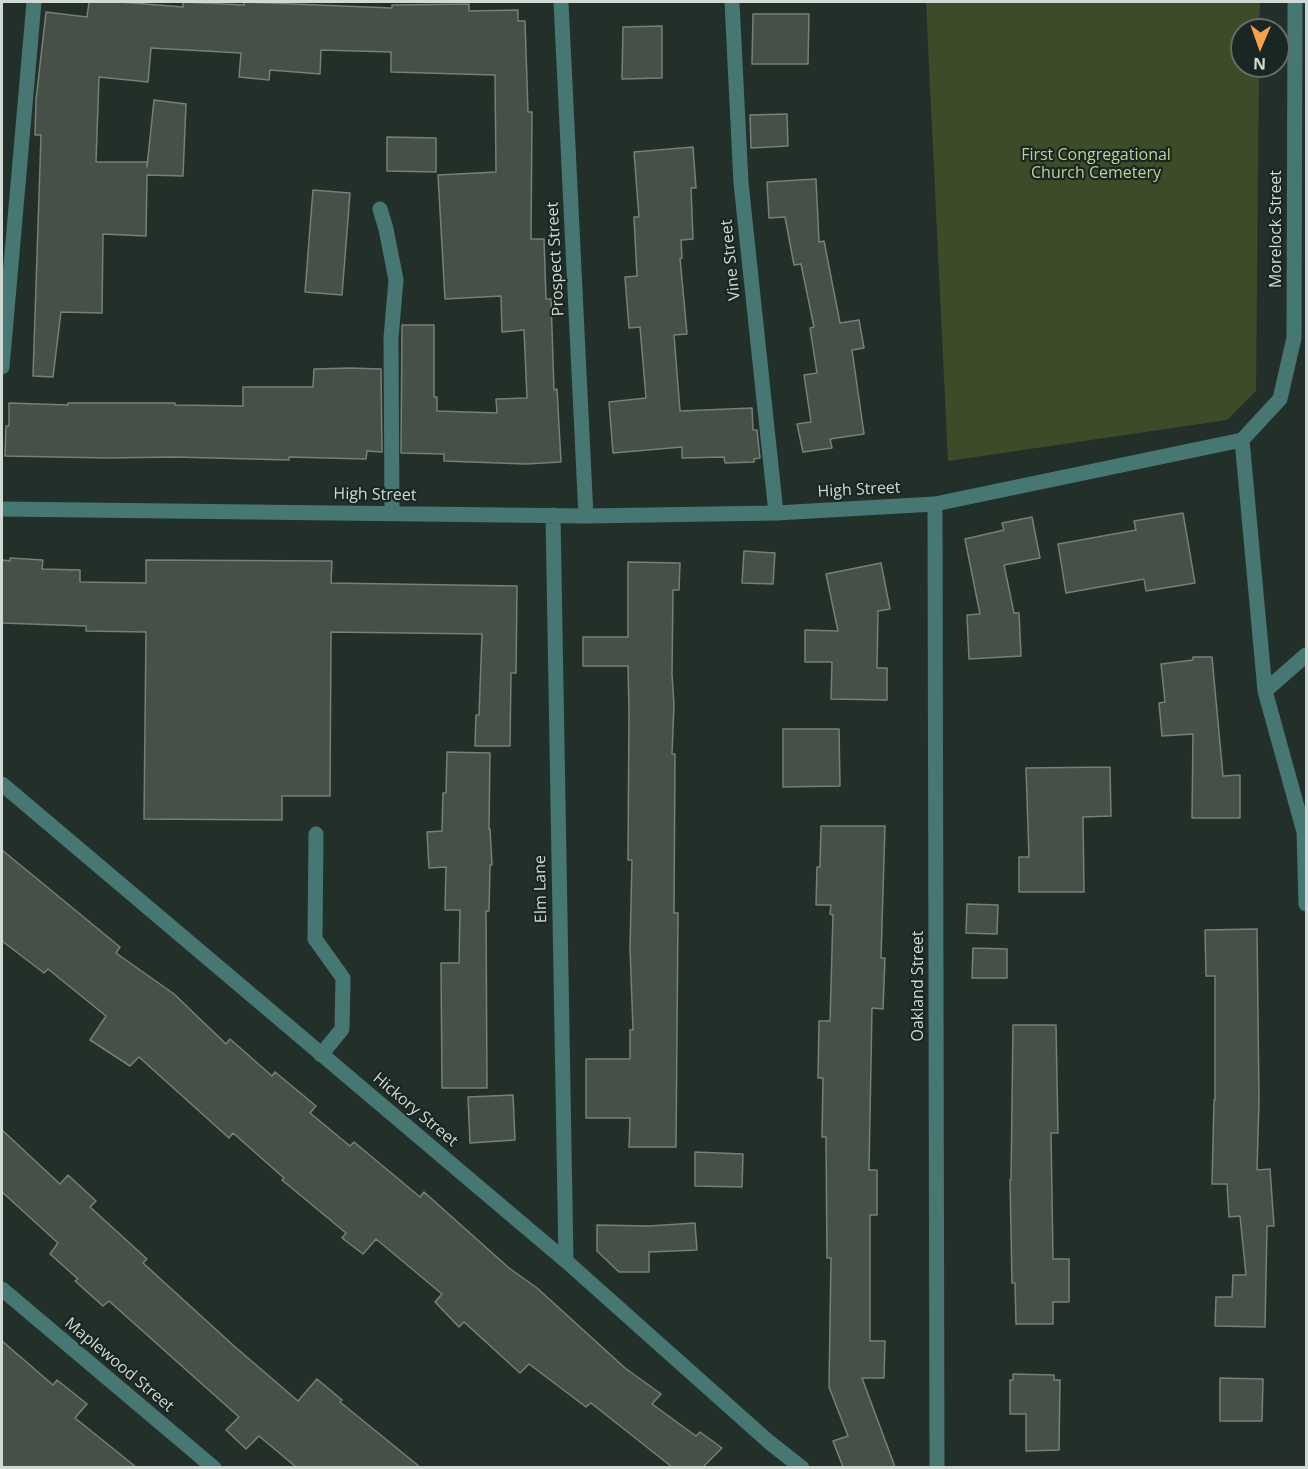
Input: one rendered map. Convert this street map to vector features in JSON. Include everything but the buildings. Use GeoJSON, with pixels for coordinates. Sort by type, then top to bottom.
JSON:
{"type":"FeatureCollection","features":[{"type":"Feature","properties":{"kind":"street"},"geometry":{"type":"LineString","coordinates":[[2,368],[34,2]]}},
{"type":"Feature","properties":{"kind":"street","name":"Prospect Street"},"geometry":{"type":"LineString","coordinates":[[561,2],[586,516]]}},
{"type":"Feature","properties":{"kind":"street","name":"Vine Street"},"geometry":{"type":"LineString","coordinates":[[732,2],[741,183],[776,513]]}},
{"type":"Feature","properties":{"kind":"street","name":"Morelock Street"},"geometry":{"type":"LineString","coordinates":[[1242,440],[1280,399],[1294,338],[1295,2]]}},
{"type":"Feature","properties":{"kind":"street"},"geometry":{"type":"LineString","coordinates":[[380,209],[396,280],[391,338],[392,513]]}},
{"type":"Feature","properties":{"kind":"street"},"geometry":{"type":"LineString","coordinates":[[1242,440],[1264,691],[1305,832],[1306,904]]}},
{"type":"Feature","properties":{"kind":"street","name":"High Street"},"geometry":{"type":"LineString","coordinates":[[2,509],[586,516],[776,513],[935,504],[1242,440]]}},
{"type":"Feature","properties":{"kind":"street","name":"Oakland Street"},"geometry":{"type":"LineString","coordinates":[[935,504],[937,1467]]}},
{"type":"Feature","properties":{"kind":"street","name":"Elm Lane"},"geometry":{"type":"LineString","coordinates":[[553,515],[566,1262]]}},
{"type":"Feature","properties":{"kind":"street"},"geometry":{"type":"LineString","coordinates":[[1264,691],[1306,655]]}},
{"type":"Feature","properties":{"kind":"street","name":"Hickory Street"},"geometry":{"type":"LineString","coordinates":[[2,784],[566,1262],[769,1442],[802,1467]]}},
{"type":"Feature","properties":{"kind":"street"},"geometry":{"type":"LineString","coordinates":[[316,834],[315,939],[343,978],[342,1029],[321,1055]]}},
{"type":"Feature","properties":{"kind":"street","name":"Maplewood Street"},"geometry":{"type":"LineString","coordinates":[[2,1289],[214,1467]]}},
{"type":"Feature","properties":{"kind":"green space","name":"First Congregational Church Cemetery"},"geometry":{"type":"Polygon","coordinates":[[[926,2],[1260,2],[1259,18],[1230,18],[1230,78],[1259,78],[1256,391],[1227,420],[948,461],[926,2]]]}}]}
